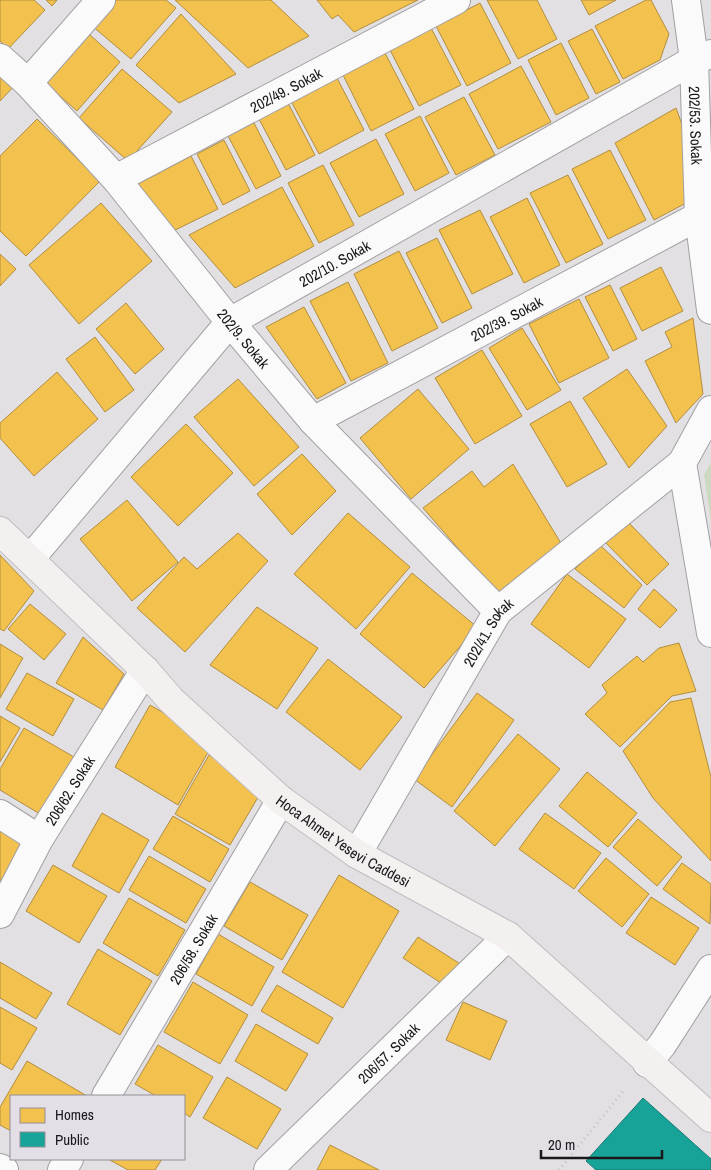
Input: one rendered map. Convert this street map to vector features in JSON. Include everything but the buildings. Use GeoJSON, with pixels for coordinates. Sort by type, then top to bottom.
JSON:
{"type":"FeatureCollection","features":[{"type":"Feature","properties":{"kind":"main road","name":"Hoca Ahmet Yesevi Caddesi"},"geometry":{"type":"LineString","coordinates":[[0,531],[144,670],[171,700],[281,800],[357,854],[508,936],[711,1118]]}},
{"type":"Feature","properties":{"kind":"street"},"geometry":{"type":"LineString","coordinates":[[28,83],[101,0]]}},
{"type":"Feature","properties":{"kind":"street","name":"202/49. Sokak"},"geometry":{"type":"LineString","coordinates":[[116,179],[456,0]]}},
{"type":"Feature","properties":{"kind":"street","name":"202/53. Sokak"},"geometry":{"type":"LineString","coordinates":[[686,0],[702,57],[699,216],[711,310]]}},
{"type":"Feature","properties":{"kind":"street","name":"202/10. Sokak"},"geometry":{"type":"LineString","coordinates":[[30,560],[230,322],[702,57]]}},
{"type":"Feature","properties":{"kind":"street","name":"202/9. Sokak"},"geometry":{"type":"LineString","coordinates":[[0,58],[28,83],[116,179],[230,322],[313,421],[498,611]]}},
{"type":"Feature","properties":{"kind":"street","name":"202/39. Sokak"},"geometry":{"type":"LineString","coordinates":[[313,421],[699,216]]}},
{"type":"Feature","properties":{"kind":"street"},"geometry":{"type":"LineString","coordinates":[[711,410],[682,464],[711,632]]}},
{"type":"Feature","properties":{"kind":"street","name":"202/41. Sokak"},"geometry":{"type":"LineString","coordinates":[[357,854],[498,611],[682,464]]}},
{"type":"Feature","properties":{"kind":"street","name":"206/62. Sokak"},"geometry":{"type":"LineString","coordinates":[[0,914],[38,839],[144,670]]}},
{"type":"Feature","properties":{"kind":"street","name":"206/58. Sokak"},"geometry":{"type":"LineString","coordinates":[[107,1095],[281,800]]}},
{"type":"Feature","properties":{"kind":"street"},"geometry":{"type":"LineString","coordinates":[[0,814],[38,839]]}},
{"type":"Feature","properties":{"kind":"street","name":"206/57. Sokak"},"geometry":{"type":"LineString","coordinates":[[268,1170],[508,936]]}},
{"type":"Feature","properties":{"kind":"street"},"geometry":{"type":"LineString","coordinates":[[647,1062],[662,1045],[711,970]]}},
{"type":"Feature","properties":{"kind":"street"},"geometry":{"type":"LineString","coordinates":[[0,1168],[4,1170]]}},
{"type":"Feature","properties":{"kind":"path"},"geometry":{"type":"LineString","coordinates":[[559,1170],[647,1062]]}},
{"type":"Feature","properties":{"kind":"green space"},"geometry":{"type":"Polygon","coordinates":[[[711,462],[711,521],[704,475],[711,462]]]}}]}
